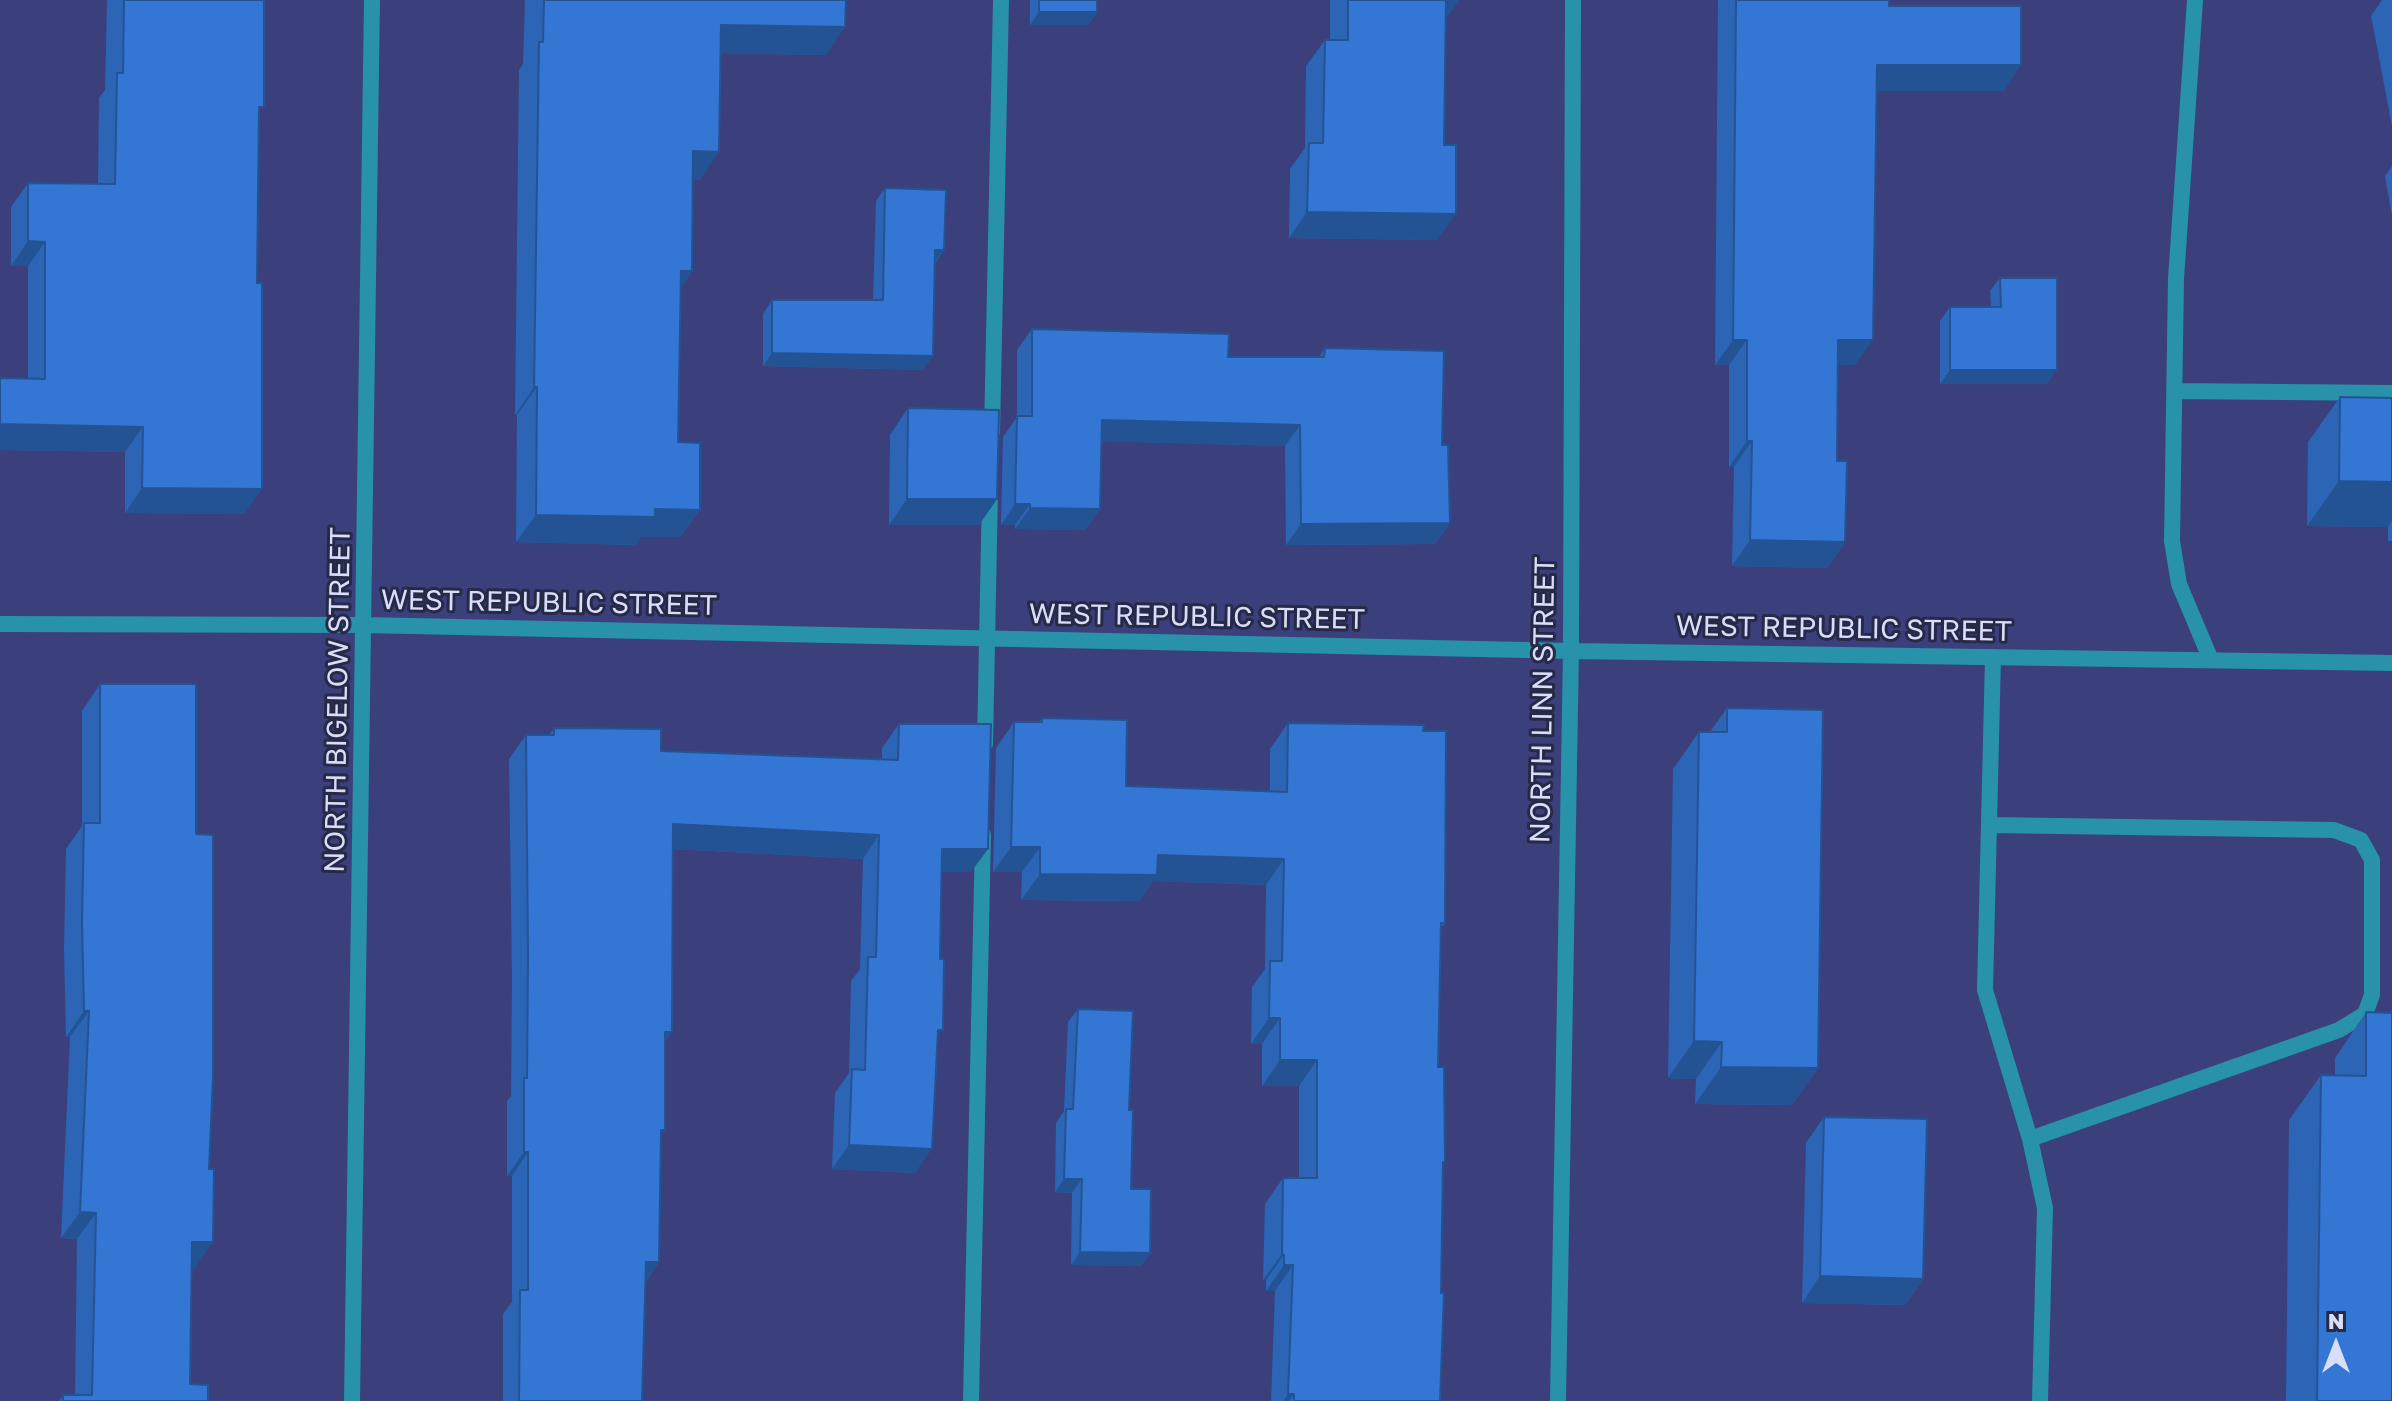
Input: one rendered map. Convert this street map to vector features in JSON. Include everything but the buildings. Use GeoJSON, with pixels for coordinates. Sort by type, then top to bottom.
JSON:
{"type":"FeatureCollection","features":[{"type":"Feature","properties":{"kind":"street","name":"NORTH BIGELOW STREET"},"geometry":{"type":"LineString","coordinates":[[352,1401],[372,0]]}},
{"type":"Feature","properties":{"kind":"street"},"geometry":{"type":"LineString","coordinates":[[991,447],[1001,0]]}},
{"type":"Feature","properties":{"kind":"street","name":"NORTH LINN STREET"},"geometry":{"type":"LineString","coordinates":[[1558,1401],[1571,651],[1573,0]]}},
{"type":"Feature","properties":{"kind":"street"},"geometry":{"type":"LineString","coordinates":[[2195,0],[2176,279],[2172,541],[2179,584],[2211,660]]}},
{"type":"Feature","properties":{"kind":"street"},"geometry":{"type":"LineString","coordinates":[[2175,391],[2392,393]]}},
{"type":"Feature","properties":{"kind":"street"},"geometry":{"type":"LineString","coordinates":[[984,766],[990,479]]}},
{"type":"Feature","properties":{"kind":"street","name":"WEST REPUBLIC STREET"},"geometry":{"type":"LineString","coordinates":[[0,624],[365,625],[1571,651],[2392,663]]}},
{"type":"Feature","properties":{"kind":"street"},"geometry":{"type":"LineString","coordinates":[[1993,657],[1985,990],[2030,1139],[2045,1208],[2040,1401]]}},
{"type":"Feature","properties":{"kind":"street"},"geometry":{"type":"LineString","coordinates":[[971,1401],[983,813]]}},
{"type":"Feature","properties":{"kind":"street"},"geometry":{"type":"LineString","coordinates":[[1989,825],[2334,830],[2361,840],[2372,860],[2372,995],[2365,1014],[2339,1030],[2030,1139]]}}]}
